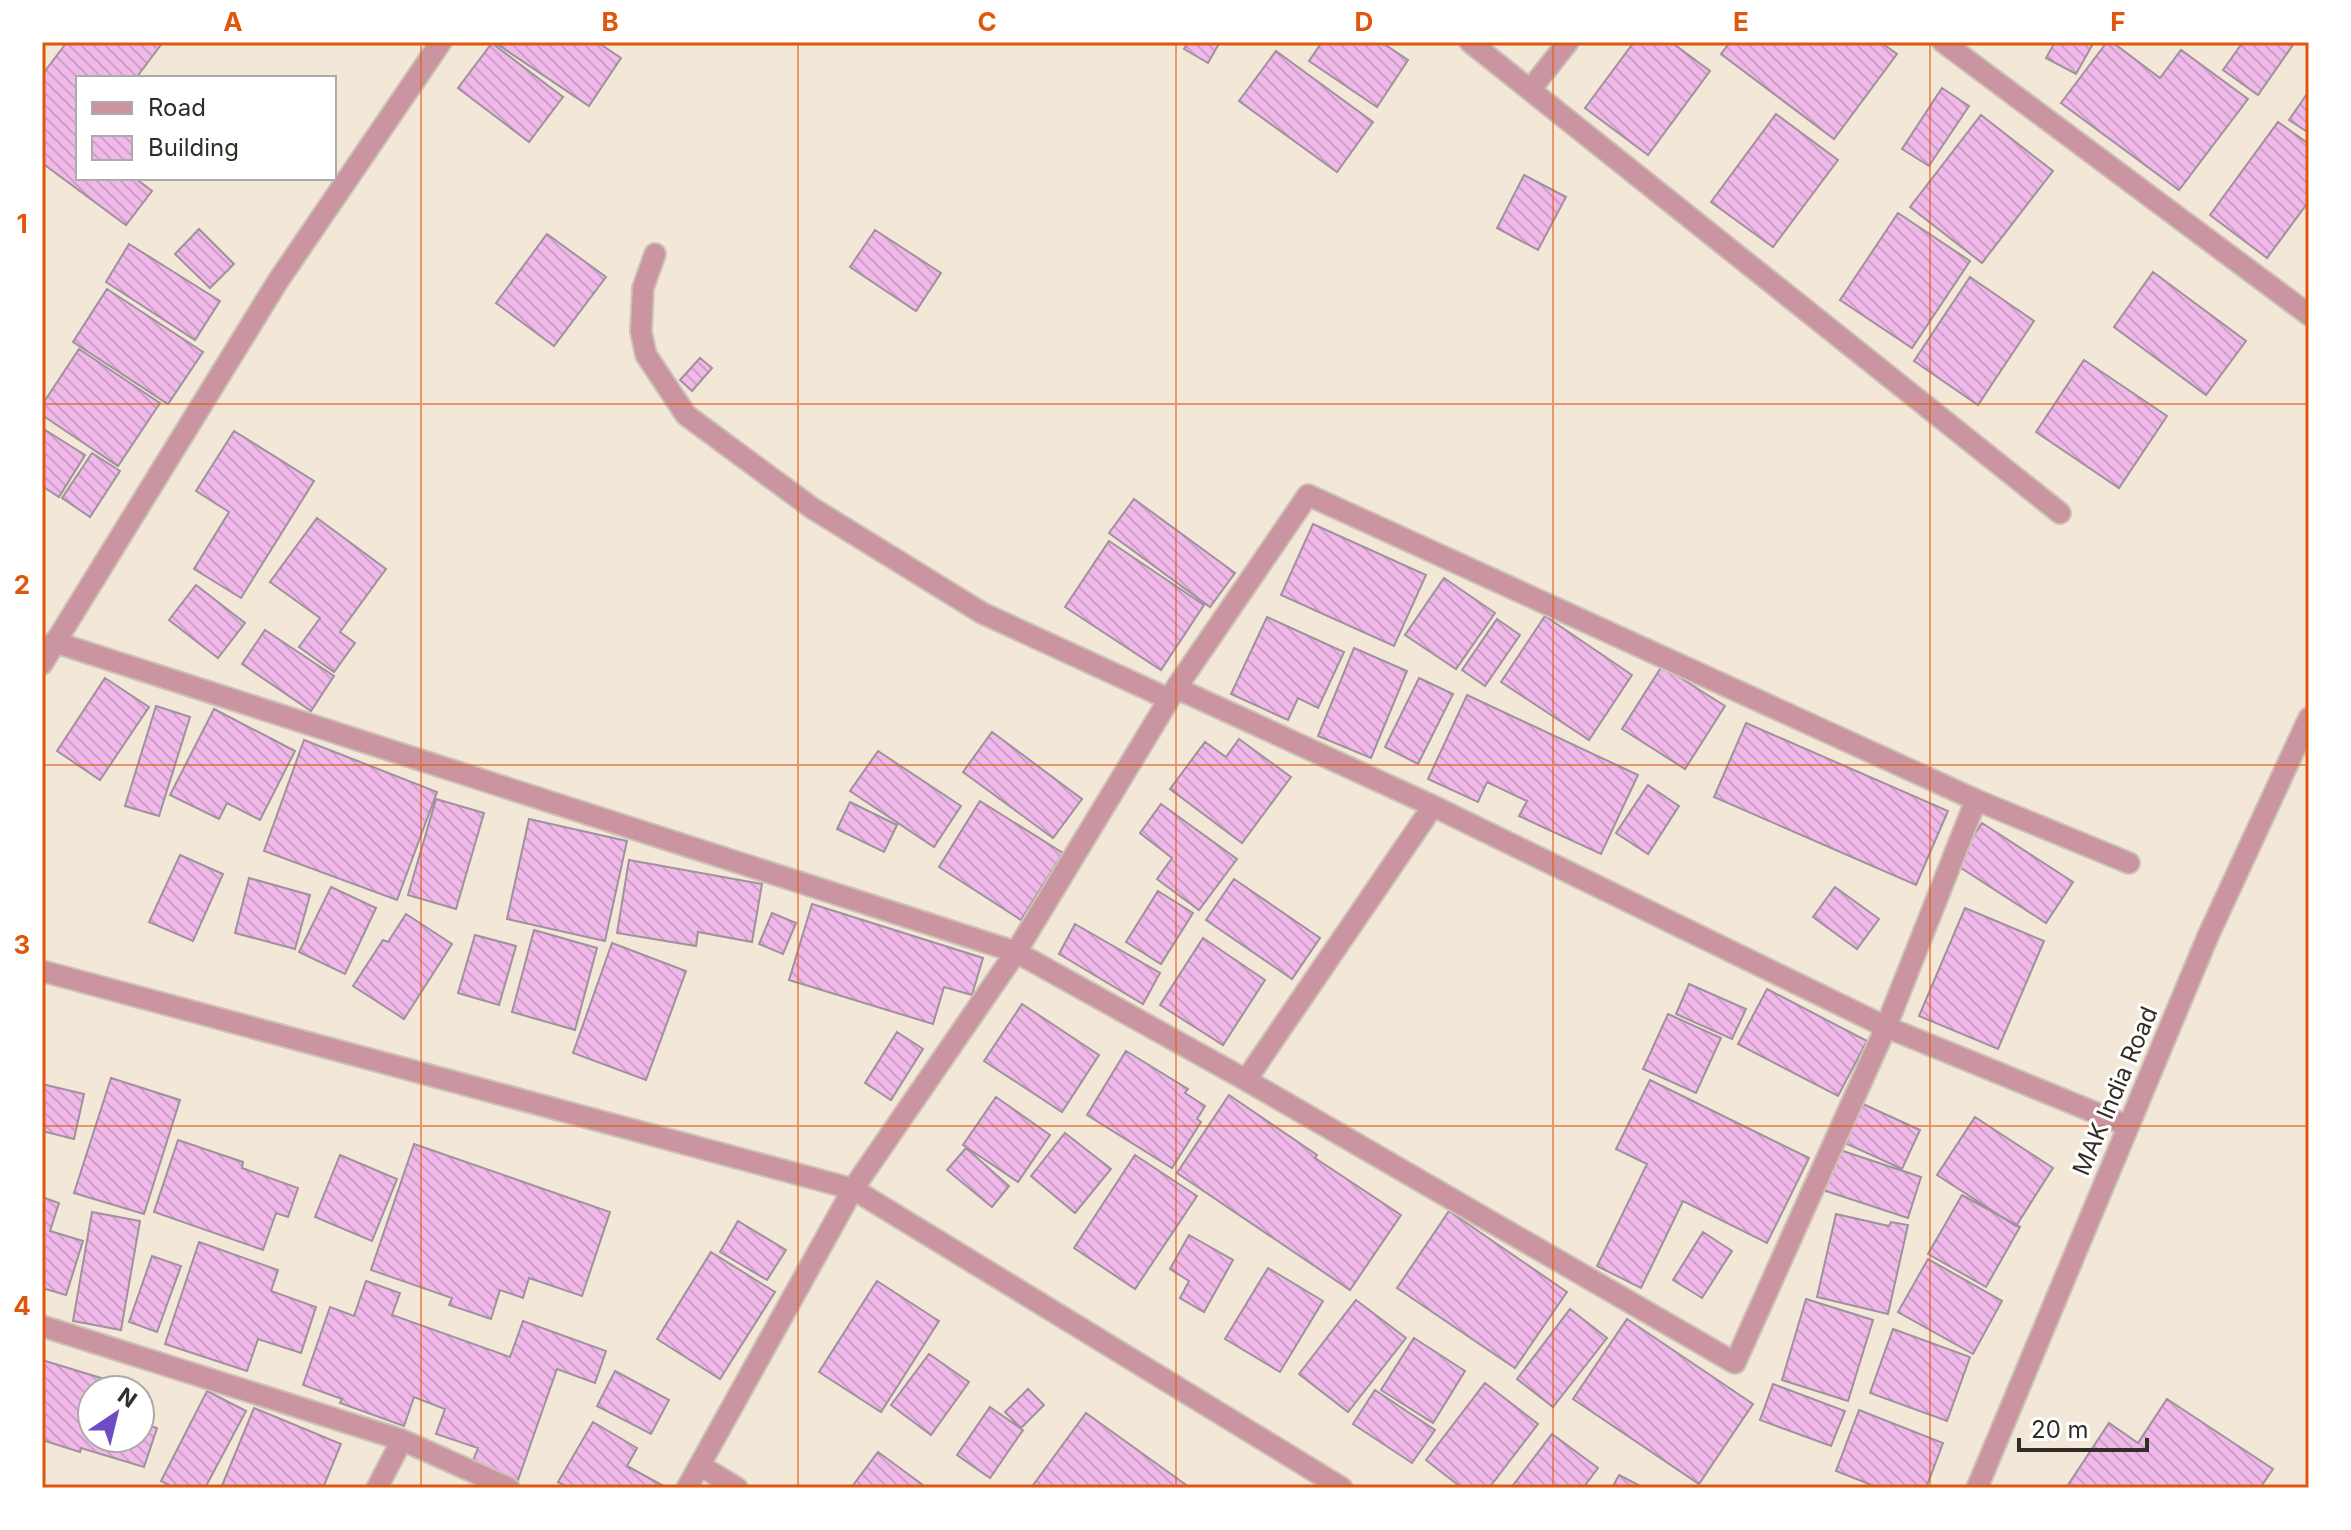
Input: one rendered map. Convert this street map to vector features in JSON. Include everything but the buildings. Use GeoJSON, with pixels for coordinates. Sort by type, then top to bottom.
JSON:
{"type":"FeatureCollection","features":[{"type":"Feature","properties":{"kind":"street"},"geometry":{"type":"LineString","coordinates":[[42,664],[278,281],[441,42]]}},
{"type":"Feature","properties":{"kind":"street"},"geometry":{"type":"LineString","coordinates":[[1470,42],[2060,513]]}},
{"type":"Feature","properties":{"kind":"street"},"geometry":{"type":"LineString","coordinates":[[1530,90],[1568,42]]}},
{"type":"Feature","properties":{"kind":"street"},"geometry":{"type":"LineString","coordinates":[[1943,42],[2309,315]]}},
{"type":"Feature","properties":{"kind":"street"},"geometry":{"type":"LineString","coordinates":[[655,254],[643,288],[641,332],[646,355],[686,415],[812,508],[982,613],[1433,806],[1886,1027],[2128,1126]]}},
{"type":"Feature","properties":{"kind":"street"},"geometry":{"type":"LineString","coordinates":[[687,1488],[853,1189],[1016,952],[1173,694],[1308,495],[1976,800],[2129,863]]}},
{"type":"Feature","properties":{"kind":"street"},"geometry":{"type":"LineString","coordinates":[[54,642],[1016,952],[1246,1080],[1735,1363],[1886,1027],[1976,800]]}},
{"type":"Feature","properties":{"kind":"street","name":"MAK India Road"},"geometry":{"type":"LineString","coordinates":[[1981,1487],[2208,936],[2309,718]]}},
{"type":"Feature","properties":{"kind":"street"},"geometry":{"type":"LineString","coordinates":[[1246,1080],[1433,806]]}},
{"type":"Feature","properties":{"kind":"street"},"geometry":{"type":"LineString","coordinates":[[42,971],[853,1189],[1342,1488]]}},
{"type":"Feature","properties":{"kind":"street"},"geometry":{"type":"LineString","coordinates":[[42,1326],[402,1440],[509,1488]]}},
{"type":"Feature","properties":{"kind":"street"},"geometry":{"type":"LineString","coordinates":[[377,1488],[402,1440]]}},
{"type":"Feature","properties":{"kind":"street"},"geometry":{"type":"LineString","coordinates":[[701,1466],[737,1488]]}}]}
